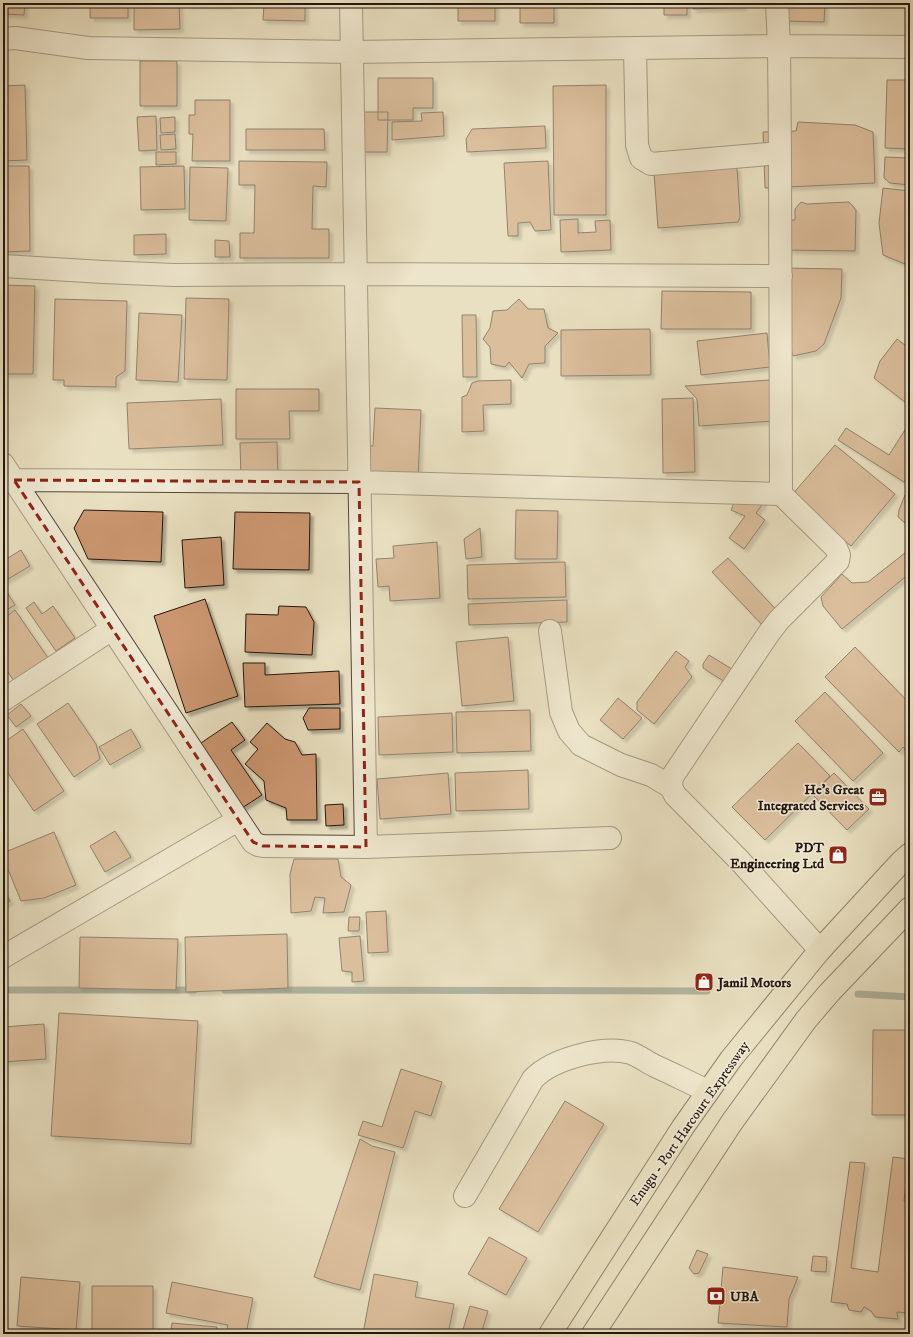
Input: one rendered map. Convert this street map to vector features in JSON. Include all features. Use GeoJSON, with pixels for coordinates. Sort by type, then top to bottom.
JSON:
{"type":"FeatureCollection","features":[{"type":"Feature","properties":{"kind":"highway","name":"Enugu - Port Harcourt Expressway"},"geometry":{"type":"LineString","coordinates":[[550,1334],[683,1127],[730,1059],[820,950],[910,854]]}},
{"type":"Feature","properties":{"kind":"highway"},"geometry":{"type":"LineString","coordinates":[[594,1334],[732,1122],[806,1020],[834,988],[910,908]]}},
{"type":"Feature","properties":{"kind":"street"},"geometry":{"type":"LineString","coordinates":[[351,3],[366,847]]}},
{"type":"Feature","properties":{"kind":"street"},"geometry":{"type":"LineString","coordinates":[[777,3],[780,153],[781,494]]}},
{"type":"Feature","properties":{"kind":"street"},"geometry":{"type":"LineString","coordinates":[[3,39],[16,38],[88,48],[352,52],[779,46],[910,47]]}},
{"type":"Feature","properties":{"kind":"street"},"geometry":{"type":"LineString","coordinates":[[635,48],[638,145],[641,158],[651,164],[780,153]]}},
{"type":"Feature","properties":{"kind":"street"},"geometry":{"type":"LineString","coordinates":[[3,266],[103,272],[174,274],[781,276]]}},
{"type":"Feature","properties":{"kind":"street"},"geometry":{"type":"LineString","coordinates":[[8,472],[781,494],[836,548],[839,555],[838,561],[779,620],[769,633],[672,777],[671,787],[674,795],[740,861],[820,950]]}},
{"type":"Feature","properties":{"kind":"street"},"geometry":{"type":"LineString","coordinates":[[8,472],[253,842],[258,845],[366,847],[610,838]]}},
{"type":"Feature","properties":{"kind":"street"},"geometry":{"type":"LineString","coordinates":[[3,700],[112,629]]}},
{"type":"Feature","properties":{"kind":"street"},"geometry":{"type":"LineString","coordinates":[[550,631],[561,712],[570,731],[581,745],[621,764],[651,775],[671,787]]}},
{"type":"Feature","properties":{"kind":"street"},"geometry":{"type":"LineString","coordinates":[[3,957],[238,820]]}},
{"type":"Feature","properties":{"kind":"street"},"geometry":{"type":"LineString","coordinates":[[465,1196],[533,1079],[547,1068],[562,1061],[582,1055],[601,1052],[630,1053],[708,1091]]}},
{"type":"Feature","properties":{"kind":"highlighted area"},"geometry":{"type":"Polygon","coordinates":[[[14,480],[359,482],[366,847],[263,846],[253,842],[14,480]]]}},
{"type":"Feature","properties":{"kind":"building"},"geometry":{"type":"Polygon","coordinates":[[[3,3],[25,3],[24,15],[3,14],[3,3]]]}},
{"type":"Feature","properties":{"kind":"building"},"geometry":{"type":"Polygon","coordinates":[[[90,3],[128,3],[128,18],[90,18],[90,3]]]}},
{"type":"Feature","properties":{"kind":"building"},"geometry":{"type":"Polygon","coordinates":[[[188,3],[229,3],[229,5],[188,5],[188,3]]]}},
{"type":"Feature","properties":{"kind":"building"},"geometry":{"type":"Polygon","coordinates":[[[458,3],[495,3],[495,21],[458,21],[458,3]]]}},
{"type":"Feature","properties":{"kind":"building"},"geometry":{"type":"Polygon","coordinates":[[[520,3],[554,3],[554,23],[520,23],[520,3]]]}},
{"type":"Feature","properties":{"kind":"building"},"geometry":{"type":"Polygon","coordinates":[[[664,3],[687,3],[687,15],[664,15],[664,3]]]}},
{"type":"Feature","properties":{"kind":"building"},"geometry":{"type":"Polygon","coordinates":[[[693,3],[743,3],[743,7],[693,9],[693,3]]]}},
{"type":"Feature","properties":{"kind":"building"},"geometry":{"type":"Polygon","coordinates":[[[784,3],[825,3],[824,22],[784,21],[784,3]]]}},
{"type":"Feature","properties":{"kind":"building"},"geometry":{"type":"Polygon","coordinates":[[[908,3],[910,3],[910,17],[908,17],[908,3]]]}},
{"type":"Feature","properties":{"kind":"building"},"geometry":{"type":"Polygon","coordinates":[[[179,4],[180,29],[134,30],[134,6],[179,4]]]}},
{"type":"Feature","properties":{"kind":"building"},"geometry":{"type":"Polygon","coordinates":[[[264,4],[305,5],[305,21],[263,20],[264,4]]]}},
{"type":"Feature","properties":{"kind":"building"},"geometry":{"type":"Polygon","coordinates":[[[140,61],[177,61],[177,106],[140,106],[140,61]]]}},
{"type":"Feature","properties":{"kind":"building"},"geometry":{"type":"Polygon","coordinates":[[[378,78],[433,78],[433,108],[413,108],[413,120],[378,120],[378,78]]]}},
{"type":"Feature","properties":{"kind":"building"},"geometry":{"type":"Polygon","coordinates":[[[887,80],[910,80],[910,149],[885,148],[887,80]]]}},
{"type":"Feature","properties":{"kind":"building"},"geometry":{"type":"Polygon","coordinates":[[[25,85],[27,160],[3,161],[3,86],[25,85]]]}},
{"type":"Feature","properties":{"kind":"building"},"geometry":{"type":"Polygon","coordinates":[[[606,85],[606,215],[554,215],[553,86],[606,85]]]}},
{"type":"Feature","properties":{"kind":"building"},"geometry":{"type":"Polygon","coordinates":[[[195,100],[230,100],[230,161],[192,161],[193,134],[189,134],[189,115],[195,115],[195,100]]]}},
{"type":"Feature","properties":{"kind":"building"},"geometry":{"type":"Polygon","coordinates":[[[363,112],[388,112],[387,152],[362,152],[363,112]]]}},
{"type":"Feature","properties":{"kind":"building"},"geometry":{"type":"Polygon","coordinates":[[[443,112],[444,136],[392,140],[392,122],[422,121],[421,113],[443,112]]]}},
{"type":"Feature","properties":{"kind":"building"},"geometry":{"type":"Polygon","coordinates":[[[156,116],[157,150],[139,151],[137,117],[156,116]]]}},
{"type":"Feature","properties":{"kind":"building"},"geometry":{"type":"Polygon","coordinates":[[[175,117],[175,132],[161,133],[160,118],[175,117]]]}},
{"type":"Feature","properties":{"kind":"building"},"geometry":{"type":"Polygon","coordinates":[[[798,122],[855,125],[873,132],[875,183],[765,188],[763,132],[796,131],[798,122]]]}},
{"type":"Feature","properties":{"kind":"building"},"geometry":{"type":"Polygon","coordinates":[[[545,126],[546,148],[467,152],[466,139],[472,129],[545,126]]]}},
{"type":"Feature","properties":{"kind":"building"},"geometry":{"type":"Polygon","coordinates":[[[246,129],[324,129],[325,150],[246,150],[246,129]]]}},
{"type":"Feature","properties":{"kind":"building"},"geometry":{"type":"Polygon","coordinates":[[[175,134],[176,149],[161,150],[160,135],[175,134]]]}},
{"type":"Feature","properties":{"kind":"building"},"geometry":{"type":"Polygon","coordinates":[[[156,152],[176,152],[176,164],[156,165],[156,152]]]}},
{"type":"Feature","properties":{"kind":"building"},"geometry":{"type":"Polygon","coordinates":[[[885,157],[910,158],[910,185],[890,183],[884,178],[885,157]]]}},
{"type":"Feature","properties":{"kind":"building"},"geometry":{"type":"Polygon","coordinates":[[[239,161],[327,162],[326,187],[313,186],[312,229],[329,229],[329,258],[240,258],[240,233],[254,233],[255,185],[239,185],[239,161]]]}},
{"type":"Feature","properties":{"kind":"building"},"geometry":{"type":"Polygon","coordinates":[[[548,161],[551,230],[535,231],[530,222],[518,223],[518,236],[508,236],[504,163],[548,161]]]}},
{"type":"Feature","properties":{"kind":"building"},"geometry":{"type":"Polygon","coordinates":[[[3,166],[29,166],[30,251],[3,252],[3,166]]]}},
{"type":"Feature","properties":{"kind":"building"},"geometry":{"type":"Polygon","coordinates":[[[184,166],[185,209],[141,210],[140,167],[184,166]]]}},
{"type":"Feature","properties":{"kind":"building"},"geometry":{"type":"Polygon","coordinates":[[[190,167],[228,168],[226,221],[189,220],[190,167]]]}},
{"type":"Feature","properties":{"kind":"building"},"geometry":{"type":"Polygon","coordinates":[[[737,167],[740,217],[738,222],[658,228],[654,173],[737,167]]]}},
{"type":"Feature","properties":{"kind":"building"},"geometry":{"type":"Polygon","coordinates":[[[883,188],[910,191],[910,252],[905,264],[883,255],[879,223],[883,188]]]}},
{"type":"Feature","properties":{"kind":"building"},"geometry":{"type":"Polygon","coordinates":[[[801,202],[807,204],[849,202],[856,210],[855,251],[784,250],[785,220],[795,220],[795,209],[801,202]]]}},
{"type":"Feature","properties":{"kind":"building"},"geometry":{"type":"Polygon","coordinates":[[[578,219],[578,233],[596,232],[595,221],[610,220],[611,250],[561,252],[560,220],[578,219]]]}},
{"type":"Feature","properties":{"kind":"building"},"geometry":{"type":"Polygon","coordinates":[[[166,234],[166,254],[134,255],[134,235],[166,234]]]}},
{"type":"Feature","properties":{"kind":"building"},"geometry":{"type":"Polygon","coordinates":[[[215,240],[229,241],[230,257],[215,257],[215,240]]]}},
{"type":"Feature","properties":{"kind":"building"},"geometry":{"type":"Polygon","coordinates":[[[782,268],[842,269],[841,298],[824,344],[816,351],[793,356],[780,307],[782,268]]]}},
{"type":"Feature","properties":{"kind":"building"},"geometry":{"type":"Polygon","coordinates":[[[3,285],[35,286],[33,374],[3,374],[3,285]]]}},
{"type":"Feature","properties":{"kind":"building"},"geometry":{"type":"Polygon","coordinates":[[[662,291],[751,292],[751,329],[661,329],[662,291]]]}},
{"type":"Feature","properties":{"kind":"building"},"geometry":{"type":"Polygon","coordinates":[[[186,298],[229,299],[227,380],[184,379],[186,298]]]}},
{"type":"Feature","properties":{"kind":"building"},"geometry":{"type":"Polygon","coordinates":[[[55,299],[127,301],[125,371],[116,377],[116,387],[64,386],[64,380],[53,380],[55,299]]]}},
{"type":"Feature","properties":{"kind":"building"},"geometry":{"type":"Polygon","coordinates":[[[519,299],[528,309],[544,309],[548,328],[558,333],[545,346],[545,363],[529,364],[522,378],[509,362],[505,367],[491,364],[490,347],[483,339],[490,328],[493,311],[507,310],[519,299]]]}},
{"type":"Feature","properties":{"kind":"building"},"geometry":{"type":"Polygon","coordinates":[[[139,313],[182,315],[178,382],[136,380],[139,313]]]}},
{"type":"Feature","properties":{"kind":"building"},"geometry":{"type":"Polygon","coordinates":[[[462,315],[476,315],[477,377],[463,377],[462,315]]]}},
{"type":"Feature","properties":{"kind":"building"},"geometry":{"type":"Polygon","coordinates":[[[650,329],[651,375],[561,376],[561,330],[650,329]]]}},
{"type":"Feature","properties":{"kind":"building"},"geometry":{"type":"Polygon","coordinates":[[[767,333],[770,367],[701,375],[697,341],[767,333]]]}},
{"type":"Feature","properties":{"kind":"building"},"geometry":{"type":"Polygon","coordinates":[[[897,339],[910,349],[910,406],[874,378],[880,361],[897,339]]]}},
{"type":"Feature","properties":{"kind":"building"},"geometry":{"type":"Polygon","coordinates":[[[511,380],[511,404],[483,405],[484,431],[462,432],[462,397],[467,395],[472,383],[478,381],[511,380]]]}},
{"type":"Feature","properties":{"kind":"building"},"geometry":{"type":"Polygon","coordinates":[[[770,380],[773,421],[699,426],[697,399],[685,386],[770,380]]]}},
{"type":"Feature","properties":{"kind":"building"},"geometry":{"type":"Polygon","coordinates":[[[236,389],[319,389],[319,411],[289,411],[290,439],[236,439],[236,389]]]}},
{"type":"Feature","properties":{"kind":"building"},"geometry":{"type":"Polygon","coordinates":[[[693,398],[695,472],[663,473],[662,399],[693,398]]]}},
{"type":"Feature","properties":{"kind":"building"},"geometry":{"type":"Polygon","coordinates":[[[221,399],[223,445],[129,449],[127,403],[221,399]]]}},
{"type":"Feature","properties":{"kind":"building"},"geometry":{"type":"Polygon","coordinates":[[[375,408],[421,410],[418,478],[360,475],[362,445],[373,446],[375,408]]]}},
{"type":"Feature","properties":{"kind":"building"},"geometry":{"type":"Polygon","coordinates":[[[910,422],[910,473],[904,482],[838,440],[846,428],[889,455],[910,422]]]}},
{"type":"Feature","properties":{"kind":"building"},"geometry":{"type":"Polygon","coordinates":[[[277,442],[278,477],[241,478],[240,443],[277,442]]]}},
{"type":"Feature","properties":{"kind":"building"},"geometry":{"type":"Polygon","coordinates":[[[835,445],[895,494],[851,546],[791,496],[835,445]]]}},
{"type":"Feature","properties":{"kind":"building"},"geometry":{"type":"Polygon","coordinates":[[[740,488],[764,502],[756,513],[765,520],[744,549],[729,538],[745,516],[731,510],[740,488]]]}},
{"type":"Feature","properties":{"kind":"building"},"geometry":{"type":"Polygon","coordinates":[[[910,493],[910,527],[898,517],[905,495],[910,493]]]}},
{"type":"Feature","properties":{"kind":"building"},"geometry":{"type":"Polygon","coordinates":[[[84,510],[163,512],[161,562],[88,559],[74,528],[84,510]]]}},
{"type":"Feature","properties":{"kind":"building"},"geometry":{"type":"Polygon","coordinates":[[[516,510],[558,511],[557,559],[515,559],[516,510]]]}},
{"type":"Feature","properties":{"kind":"building"},"geometry":{"type":"Polygon","coordinates":[[[235,512],[310,513],[309,570],[233,569],[235,512]]]}},
{"type":"Feature","properties":{"kind":"building"},"geometry":{"type":"Polygon","coordinates":[[[480,528],[482,557],[466,559],[464,539],[480,528]]]}},
{"type":"Feature","properties":{"kind":"building"},"geometry":{"type":"Polygon","coordinates":[[[221,537],[224,585],[185,588],[182,540],[221,537]]]}},
{"type":"Feature","properties":{"kind":"building"},"geometry":{"type":"Polygon","coordinates":[[[437,542],[440,598],[390,601],[389,586],[378,587],[376,559],[394,558],[393,546],[437,542]]]}},
{"type":"Feature","properties":{"kind":"building"},"geometry":{"type":"Polygon","coordinates":[[[910,549],[910,573],[842,629],[823,606],[821,597],[842,574],[852,583],[868,582],[910,549]]]}},
{"type":"Feature","properties":{"kind":"building"},"geometry":{"type":"Polygon","coordinates":[[[21,550],[30,566],[3,582],[3,561],[21,550]]]}},
{"type":"Feature","properties":{"kind":"building"},"geometry":{"type":"Polygon","coordinates":[[[728,558],[781,615],[766,629],[712,572],[728,558]]]}},
{"type":"Feature","properties":{"kind":"building"},"geometry":{"type":"Polygon","coordinates":[[[565,562],[566,597],[468,599],[467,565],[565,562]]]}},
{"type":"Feature","properties":{"kind":"building"},"geometry":{"type":"Polygon","coordinates":[[[3,586],[15,605],[3,612],[3,586]]]}},
{"type":"Feature","properties":{"kind":"building"},"geometry":{"type":"Polygon","coordinates":[[[205,599],[238,696],[186,713],[154,616],[205,599]]]}},
{"type":"Feature","properties":{"kind":"building"},"geometry":{"type":"Polygon","coordinates":[[[567,600],[567,622],[469,625],[468,604],[567,600]]]}},
{"type":"Feature","properties":{"kind":"building"},"geometry":{"type":"Polygon","coordinates":[[[34,602],[42,614],[53,606],[75,638],[56,651],[26,608],[34,602]]]}},
{"type":"Feature","properties":{"kind":"building"},"geometry":{"type":"Polygon","coordinates":[[[279,606],[306,607],[314,622],[312,655],[245,652],[246,614],[278,615],[279,606]]]}},
{"type":"Feature","properties":{"kind":"building"},"geometry":{"type":"Polygon","coordinates":[[[15,610],[48,658],[14,681],[3,665],[3,619],[15,610]]]}},
{"type":"Feature","properties":{"kind":"building"},"geometry":{"type":"Polygon","coordinates":[[[508,637],[514,701],[462,706],[456,642],[508,637]]]}},
{"type":"Feature","properties":{"kind":"building"},"geometry":{"type":"Polygon","coordinates":[[[855,647],[910,704],[910,755],[903,747],[899,752],[825,677],[855,647]]]}},
{"type":"Feature","properties":{"kind":"building"},"geometry":{"type":"Polygon","coordinates":[[[676,651],[689,661],[685,667],[692,677],[654,724],[637,710],[637,702],[676,651]]]}},
{"type":"Feature","properties":{"kind":"building"},"geometry":{"type":"Polygon","coordinates":[[[709,655],[735,671],[728,684],[703,668],[703,664],[709,655]]]}},
{"type":"Feature","properties":{"kind":"building"},"geometry":{"type":"Polygon","coordinates":[[[243,663],[265,663],[265,675],[339,671],[340,704],[245,707],[243,663]]]}},
{"type":"Feature","properties":{"kind":"building"},"geometry":{"type":"Polygon","coordinates":[[[825,692],[883,753],[853,781],[795,721],[825,692]]]}},
{"type":"Feature","properties":{"kind":"building"},"geometry":{"type":"Polygon","coordinates":[[[618,698],[642,718],[623,739],[600,720],[618,698]]]}},
{"type":"Feature","properties":{"kind":"building"},"geometry":{"type":"Polygon","coordinates":[[[68,703],[96,744],[100,759],[74,777],[37,724],[68,703]]]}},
{"type":"Feature","properties":{"kind":"building"},"geometry":{"type":"Polygon","coordinates":[[[21,704],[31,716],[16,727],[7,715],[21,704]]]}},
{"type":"Feature","properties":{"kind":"building"},"geometry":{"type":"Polygon","coordinates":[[[309,708],[340,708],[340,729],[308,730],[303,718],[309,708]]]}},
{"type":"Feature","properties":{"kind":"building"},"geometry":{"type":"Polygon","coordinates":[[[530,710],[531,751],[457,753],[456,712],[530,710]]]}},
{"type":"Feature","properties":{"kind":"building"},"geometry":{"type":"Polygon","coordinates":[[[452,713],[453,752],[379,755],[378,717],[452,713]]]}},
{"type":"Feature","properties":{"kind":"building"},"geometry":{"type":"Polygon","coordinates":[[[232,722],[245,740],[231,750],[262,795],[242,808],[198,745],[232,722]]]}},
{"type":"Feature","properties":{"kind":"building"},"geometry":{"type":"Polygon","coordinates":[[[267,723],[285,739],[295,742],[302,755],[316,754],[317,820],[287,820],[286,808],[266,800],[264,781],[245,764],[258,749],[250,742],[267,723]]]}},
{"type":"Feature","properties":{"kind":"building"},"geometry":{"type":"Polygon","coordinates":[[[23,729],[64,791],[34,811],[3,766],[3,743],[23,729]]]}},
{"type":"Feature","properties":{"kind":"building"},"geometry":{"type":"Polygon","coordinates":[[[131,729],[141,747],[110,765],[99,747],[131,729]]]}},
{"type":"Feature","properties":{"kind":"building"},"geometry":{"type":"Polygon","coordinates":[[[798,743],[830,776],[765,840],[732,807],[798,743]]]}},
{"type":"Feature","properties":{"kind":"building"},"geometry":{"type":"Polygon","coordinates":[[[528,770],[529,809],[456,811],[455,773],[528,770]]]}},
{"type":"Feature","properties":{"kind":"building"},"geometry":{"type":"Polygon","coordinates":[[[448,773],[451,814],[380,819],[377,779],[448,773]]]}},
{"type":"Feature","properties":{"kind":"building"},"geometry":{"type":"Polygon","coordinates":[[[834,773],[869,809],[847,830],[812,794],[834,773]]]}},
{"type":"Feature","properties":{"kind":"building"},"geometry":{"type":"Polygon","coordinates":[[[343,804],[344,825],[326,826],[325,805],[343,804]]]}},
{"type":"Feature","properties":{"kind":"building"},"geometry":{"type":"Polygon","coordinates":[[[115,831],[131,857],[105,872],[90,846],[115,831]]]}},
{"type":"Feature","properties":{"kind":"building"},"geometry":{"type":"Polygon","coordinates":[[[54,832],[76,885],[44,898],[21,901],[3,857],[3,853],[54,832]]]}},
{"type":"Feature","properties":{"kind":"building"},"geometry":{"type":"Polygon","coordinates":[[[294,859],[338,859],[341,877],[351,885],[344,912],[323,913],[325,898],[315,897],[311,911],[291,913],[290,874],[294,859]]]}},
{"type":"Feature","properties":{"kind":"building"},"geometry":{"type":"Polygon","coordinates":[[[3,889],[10,901],[3,905],[3,889]]]}},
{"type":"Feature","properties":{"kind":"building"},"geometry":{"type":"Polygon","coordinates":[[[386,911],[388,952],[368,953],[366,912],[386,911]]]}},
{"type":"Feature","properties":{"kind":"building"},"geometry":{"type":"Polygon","coordinates":[[[349,917],[360,917],[359,931],[348,931],[349,917]]]}},
{"type":"Feature","properties":{"kind":"building"},"geometry":{"type":"Polygon","coordinates":[[[287,934],[288,988],[186,992],[185,937],[287,934]]]}},
{"type":"Feature","properties":{"kind":"building"},"geometry":{"type":"Polygon","coordinates":[[[360,936],[364,981],[352,982],[352,972],[342,971],[339,938],[360,936]]]}},
{"type":"Feature","properties":{"kind":"building"},"geometry":{"type":"Polygon","coordinates":[[[80,937],[178,939],[176,990],[79,988],[80,937]]]}},
{"type":"Feature","properties":{"kind":"building"},"geometry":{"type":"Polygon","coordinates":[[[59,1013],[198,1021],[191,1144],[51,1136],[59,1013]]]}},
{"type":"Feature","properties":{"kind":"building"},"geometry":{"type":"Polygon","coordinates":[[[44,1024],[46,1059],[3,1062],[3,1027],[44,1024]]]}},
{"type":"Feature","properties":{"kind":"building"},"geometry":{"type":"Polygon","coordinates":[[[873,1030],[910,1030],[910,1115],[872,1115],[873,1030]]]}},
{"type":"Feature","properties":{"kind":"building"},"geometry":{"type":"Polygon","coordinates":[[[401,1069],[442,1082],[431,1116],[415,1111],[403,1148],[358,1135],[363,1121],[382,1127],[401,1069]]]}},
{"type":"Feature","properties":{"kind":"building"},"geometry":{"type":"Polygon","coordinates":[[[565,1101],[604,1124],[538,1232],[499,1209],[565,1101]]]}},
{"type":"Feature","properties":{"kind":"building"},"geometry":{"type":"Polygon","coordinates":[[[360,1139],[372,1146],[395,1152],[360,1290],[314,1277],[360,1139]]]}},
{"type":"Feature","properties":{"kind":"building"},"geometry":{"type":"Polygon","coordinates":[[[893,1157],[909,1159],[904,1201],[910,1202],[910,1313],[897,1312],[898,1319],[875,1317],[871,1311],[864,1307],[861,1312],[849,1310],[847,1304],[831,1302],[850,1162],[865,1163],[851,1268],[878,1272],[893,1157]]]}},
{"type":"Feature","properties":{"kind":"building"},"geometry":{"type":"Polygon","coordinates":[[[489,1237],[527,1258],[506,1295],[468,1274],[489,1237]]]}},
{"type":"Feature","properties":{"kind":"building"},"geometry":{"type":"Polygon","coordinates":[[[697,1250],[708,1254],[699,1273],[694,1274],[689,1268],[697,1250]]]}},
{"type":"Feature","properties":{"kind":"building"},"geometry":{"type":"Polygon","coordinates":[[[813,1256],[827,1257],[826,1272],[811,1271],[813,1256]]]}},
{"type":"Feature","properties":{"kind":"building"},"geometry":{"type":"Polygon","coordinates":[[[723,1267],[798,1277],[789,1299],[787,1327],[718,1323],[723,1267]]]}},
{"type":"Feature","properties":{"kind":"building"},"geometry":{"type":"Polygon","coordinates":[[[374,1274],[418,1282],[415,1297],[454,1304],[448,1334],[363,1334],[374,1274]]]}},
{"type":"Feature","properties":{"kind":"building"},"geometry":{"type":"Polygon","coordinates":[[[21,1277],[80,1282],[76,1330],[17,1326],[21,1277]]]}},
{"type":"Feature","properties":{"kind":"building"},"geometry":{"type":"Polygon","coordinates":[[[172,1282],[253,1298],[246,1334],[226,1334],[228,1325],[166,1313],[172,1282]]]}},
{"type":"Feature","properties":{"kind":"building"},"geometry":{"type":"Polygon","coordinates":[[[92,1286],[153,1286],[153,1332],[92,1333],[92,1286]]]}},
{"type":"Feature","properties":{"kind":"building"},"geometry":{"type":"Polygon","coordinates":[[[470,1306],[488,1311],[481,1334],[462,1333],[470,1306]]]}},
{"type":"Feature","properties":{"kind":"building"},"geometry":{"type":"Polygon","coordinates":[[[172,1323],[217,1327],[217,1334],[171,1334],[172,1323]]]}},
{"type":"Feature","properties":{"kind":"waterway"},"geometry":{"type":"LineString","coordinates":[[3,990],[194,990]]}},
{"type":"Feature","properties":{"kind":"waterway"},"geometry":{"type":"LineString","coordinates":[[225,990],[707,991]]}},
{"type":"Feature","properties":{"kind":"waterway"},"geometry":{"type":"LineString","coordinates":[[858,994],[910,997]]}},
{"type":"Feature","properties":{"kind":"place","name":"He's Great Integrated Services"},"geometry":{"type":"Point","coordinates":[878,797]}},
{"type":"Feature","properties":{"kind":"place","name":"PDT Engineering Ltd"},"geometry":{"type":"Point","coordinates":[838,855]}},
{"type":"Feature","properties":{"kind":"place","name":"Jamil Motors"},"geometry":{"type":"Point","coordinates":[704,982]}},
{"type":"Feature","properties":{"kind":"place","name":"UBA"},"geometry":{"type":"Point","coordinates":[716,1296]}}]}
